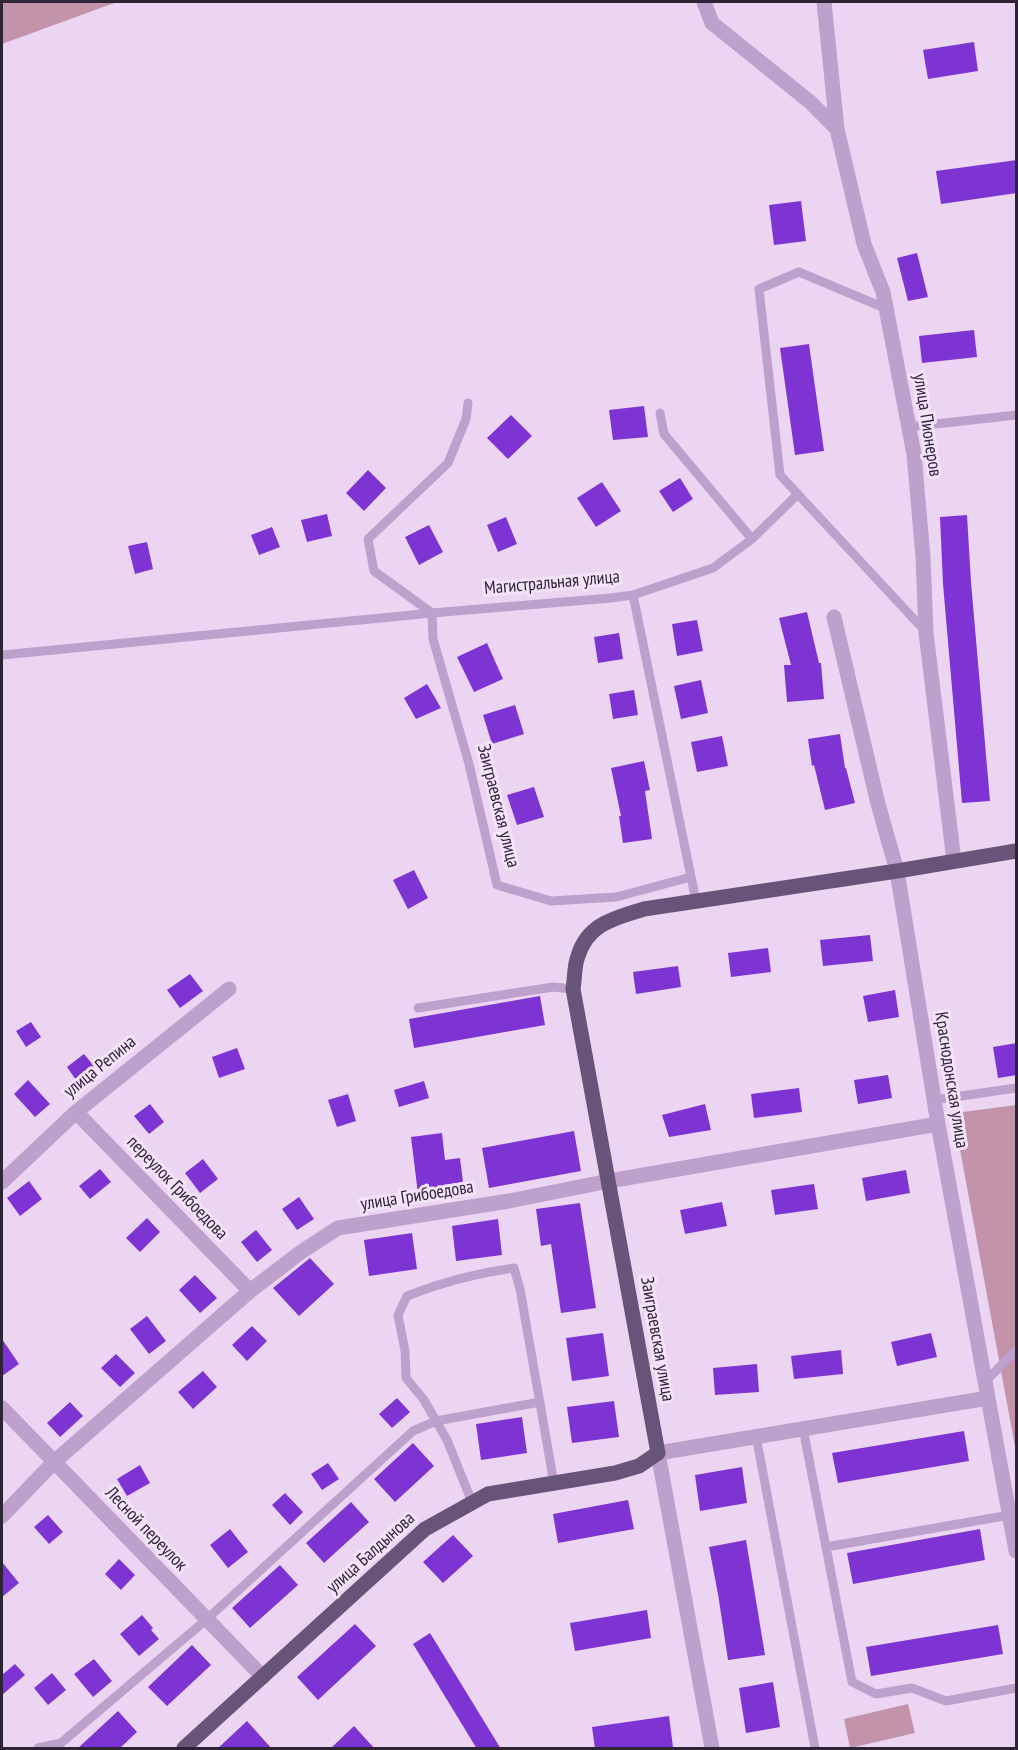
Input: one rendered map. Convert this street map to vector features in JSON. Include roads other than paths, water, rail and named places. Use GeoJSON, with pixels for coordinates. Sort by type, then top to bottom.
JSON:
{"type":"FeatureCollection","features":[{"type":"Feature","properties":{"kind":"main road"},"geometry":{"type":"LineString","coordinates":[[696,901],[897,872],[1017,851]]}},
{"type":"Feature","properties":{"kind":"main road","name":"Заиграевская улица"},"geometry":{"type":"LineString","coordinates":[[658,1453],[573,989],[577,957],[586,937],[606,921],[644,909],[696,901]]}},
{"type":"Feature","properties":{"kind":"main road","name":"улица Балдынова"},"geometry":{"type":"LineString","coordinates":[[184,1749],[424,1529],[488,1494],[615,1473],[639,1466],[658,1453]]}},
{"type":"Feature","properties":{"kind":"street"},"geometry":{"type":"LineString","coordinates":[[704,2],[712,23],[810,102],[837,129]]}},
{"type":"Feature","properties":{"kind":"street","name":"улица Пионеров"},"geometry":{"type":"LineString","coordinates":[[824,2],[837,129],[864,244],[883,292],[914,454],[923,556],[926,633],[954,861]]}},
{"type":"Feature","properties":{"kind":"street","name":"Краснодонская улица"},"geometry":{"type":"LineString","coordinates":[[834,617],[878,804],[897,872],[938,1124],[1017,1551]]}},
{"type":"Feature","properties":{"kind":"street","name":"улица Репина"},"geometry":{"type":"LineString","coordinates":[[2,1182],[76,1112],[229,989]]}},
{"type":"Feature","properties":{"kind":"street","name":"переулок Грибоедова"},"geometry":{"type":"LineString","coordinates":[[76,1112],[250,1291]]}},
{"type":"Feature","properties":{"kind":"street","name":"улица Грибоедова"},"geometry":{"type":"LineString","coordinates":[[2,1516],[54,1462],[250,1291],[301,1252],[338,1228],[509,1202],[609,1181],[938,1124]]}},
{"type":"Feature","properties":{"kind":"street"},"geometry":{"type":"LineString","coordinates":[[658,1453],[988,1398]]}},
{"type":"Feature","properties":{"kind":"street","name":"Лесной переулок"},"geometry":{"type":"LineString","coordinates":[[2,1408],[263,1677]]}},
{"type":"Feature","properties":{"kind":"street","name":"Заиграевская улица"},"geometry":{"type":"LineString","coordinates":[[658,1453],[712,1749]]}},
{"type":"Feature","properties":{"kind":"lane"},"geometry":{"type":"LineString","coordinates":[[887,309],[799,272],[759,289],[780,475],[926,633]]}},
{"type":"Feature","properties":{"kind":"lane"},"geometry":{"type":"LineString","coordinates":[[432,613],[374,571],[368,539],[448,463],[466,419],[468,403]]}},
{"type":"Feature","properties":{"kind":"lane"},"geometry":{"type":"LineString","coordinates":[[660,413],[664,435],[752,539]]}},
{"type":"Feature","properties":{"kind":"lane"},"geometry":{"type":"LineString","coordinates":[[909,428],[1017,415]]}},
{"type":"Feature","properties":{"kind":"lane","name":"Магистральная улица"},"geometry":{"type":"LineString","coordinates":[[2,654],[633,595],[713,568],[752,539],[798,494]]}},
{"type":"Feature","properties":{"kind":"lane"},"geometry":{"type":"LineString","coordinates":[[633,595],[696,901]]}},
{"type":"Feature","properties":{"kind":"lane","name":"Заиграевская улица"},"geometry":{"type":"LineString","coordinates":[[432,613],[433,639],[469,764],[497,885],[551,900],[616,897],[691,877]]}},
{"type":"Feature","properties":{"kind":"lane"},"geometry":{"type":"LineString","coordinates":[[418,1008],[553,987],[573,989]]}},
{"type":"Feature","properties":{"kind":"lane"},"geometry":{"type":"LineString","coordinates":[[934,1100],[1017,1088]]}},
{"type":"Feature","properties":{"kind":"lane"},"geometry":{"type":"LineString","coordinates":[[472,1502],[447,1440],[424,1400],[406,1378],[405,1351],[398,1315],[407,1296],[437,1284],[514,1268],[520,1289],[553,1483]]}},
{"type":"Feature","properties":{"kind":"lane"},"geometry":{"type":"LineString","coordinates":[[985,1382],[1017,1350]]}},
{"type":"Feature","properties":{"kind":"lane"},"geometry":{"type":"LineString","coordinates":[[38,1749],[61,1743],[207,1619],[413,1431],[436,1421],[540,1402]]}},
{"type":"Feature","properties":{"kind":"lane"},"geometry":{"type":"LineString","coordinates":[[803,1428],[852,1682],[876,1694],[912,1688],[946,1701],[1017,1688]]}},
{"type":"Feature","properties":{"kind":"lane"},"geometry":{"type":"LineString","coordinates":[[756,1436],[815,1749]]}},
{"type":"Feature","properties":{"kind":"lane"},"geometry":{"type":"LineString","coordinates":[[826,1547],[1010,1515]]}}]}
